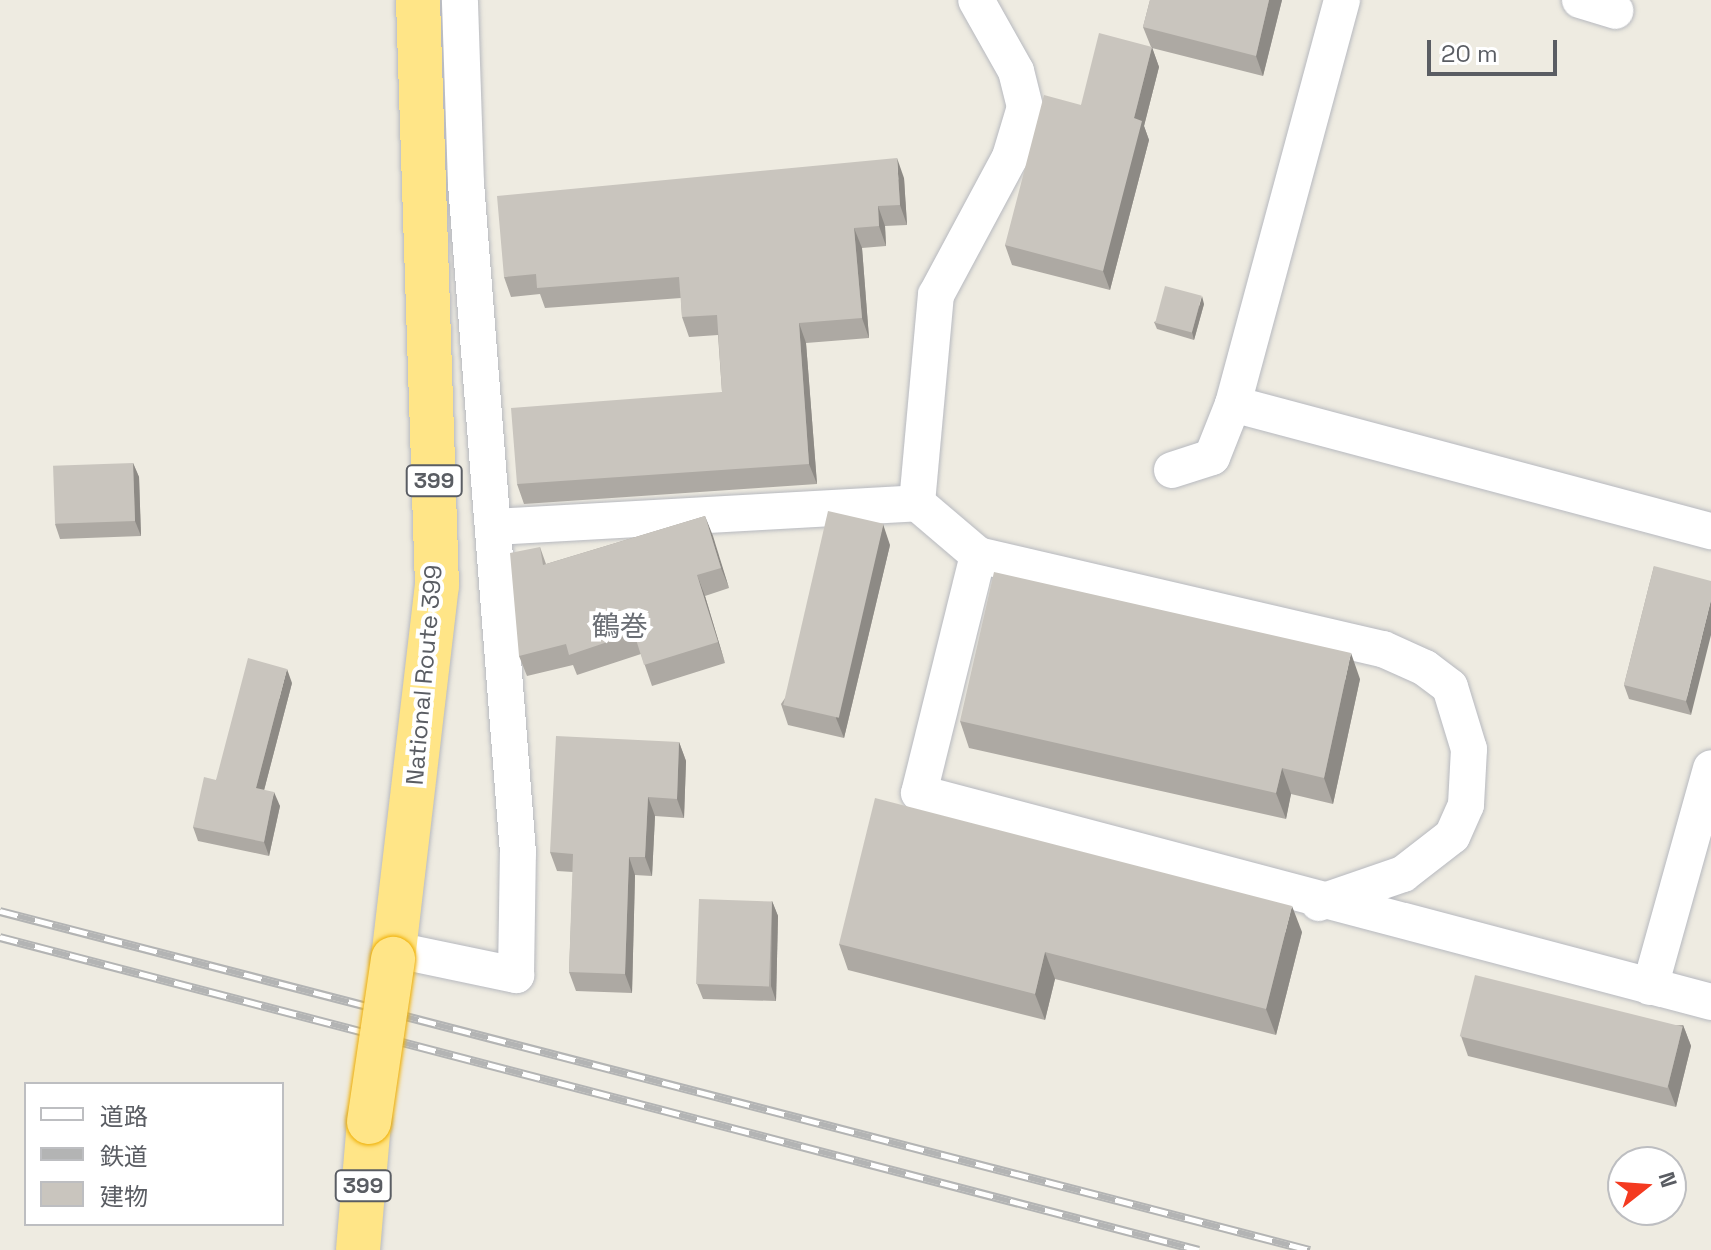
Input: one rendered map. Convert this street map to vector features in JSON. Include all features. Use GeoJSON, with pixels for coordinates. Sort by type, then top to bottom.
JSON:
{"type":"FeatureCollection","features":[{"type":"Feature","properties":{"kind":"highway","name":"National Route 399"},"geometry":{"type":"LineString","coordinates":[[358,1250],[369,1122],[394,955],[437,586],[418,0]]}},
{"type":"Feature","properties":{"kind":"street"},"geometry":{"type":"LineString","coordinates":[[394,955],[516,975],[518,853],[460,0]]}},
{"type":"Feature","properties":{"kind":"street"},"geometry":{"type":"LineString","coordinates":[[917,503],[936,295],[1010,157],[1025,107],[1016,71],[976,0]]}},
{"type":"Feature","properties":{"kind":"street"},"geometry":{"type":"LineString","coordinates":[[1172,470],[1212,457],[1233,404],[1342,0]]}},
{"type":"Feature","properties":{"kind":"street"},"geometry":{"type":"LineString","coordinates":[[1580,0],[1615,11]]}},
{"type":"Feature","properties":{"kind":"street"},"geometry":{"type":"LineString","coordinates":[[1233,404],[1711,531]]}},
{"type":"Feature","properties":{"kind":"street"},"geometry":{"type":"LineString","coordinates":[[494,527],[917,503],[978,555],[1383,649],[1450,687],[1464,715],[1470,763],[1466,805],[1452,836],[1403,874],[1319,903]]}},
{"type":"Feature","properties":{"kind":"street"},"geometry":{"type":"LineString","coordinates":[[978,555],[919,793],[1319,903],[1711,1002]]}},
{"type":"Feature","properties":{"kind":"street"},"geometry":{"type":"LineString","coordinates":[[1650,987],[1711,768]]}},
{"type":"Feature","properties":{"kind":"building"},"geometry":{"type":"Polygon","coordinates":[[[1150,0],[1269,0],[1256,56],[1143,27],[1150,0]]]}},
{"type":"Feature","properties":{"kind":"building"},"geometry":{"type":"Polygon","coordinates":[[[1099,33],[1152,47],[1134,118],[1142,121],[1103,271],[1005,245],[1044,95],[1081,105],[1099,33]]]}},
{"type":"Feature","properties":{"kind":"building"},"geometry":{"type":"Polygon","coordinates":[[[897,158],[900,205],[878,206],[879,226],[854,228],[862,318],[799,323],[809,464],[517,484],[511,408],[722,392],[717,315],[682,317],[679,277],[537,288],[536,274],[504,277],[497,196],[897,158]]]}},
{"type":"Feature","properties":{"kind":"building"},"geometry":{"type":"Polygon","coordinates":[[[1165,286],[1202,296],[1192,333],[1155,323],[1165,286]]]}},
{"type":"Feature","properties":{"kind":"building"},"geometry":{"type":"Polygon","coordinates":[[[133,463],[135,521],[55,524],[53,466],[133,463]]]}},
{"type":"Feature","properties":{"kind":"building"},"geometry":{"type":"Polygon","coordinates":[[[828,511],[884,524],[839,718],[783,705],[828,511]]]}},
{"type":"Feature","properties":{"kind":"building"},"geometry":{"type":"Polygon","coordinates":[[[705,516],[721,568],[697,575],[718,642],[644,665],[634,633],[569,655],[566,644],[519,656],[510,553],[540,547],[543,565],[705,516]]]}},
{"type":"Feature","properties":{"kind":"building"},"geometry":{"type":"Polygon","coordinates":[[[1654,566],[1711,581],[1711,600],[1686,701],[1624,685],[1654,566]]]}},
{"type":"Feature","properties":{"kind":"building"},"geometry":{"type":"Polygon","coordinates":[[[994,572],[1351,653],[1324,778],[1282,768],[1276,793],[960,721],[994,572]]]}},
{"type":"Feature","properties":{"kind":"building"},"geometry":{"type":"Polygon","coordinates":[[[248,658],[287,669],[256,788],[274,792],[264,842],[193,827],[204,777],[216,780],[248,658]]]}},
{"type":"Feature","properties":{"kind":"building"},"geometry":{"type":"Polygon","coordinates":[[[556,736],[679,742],[677,799],[648,797],[645,857],[629,857],[625,974],[569,972],[573,854],[550,852],[556,736]]]}},
{"type":"Feature","properties":{"kind":"building"},"geometry":{"type":"Polygon","coordinates":[[[875,798],[1292,906],[1266,1009],[1045,952],[1035,994],[839,944],[875,798]]]}},
{"type":"Feature","properties":{"kind":"building"},"geometry":{"type":"Polygon","coordinates":[[[699,899],[772,902],[769,986],[696,984],[699,899]]]}},
{"type":"Feature","properties":{"kind":"building"},"geometry":{"type":"Polygon","coordinates":[[[1475,975],[1683,1027],[1667,1088],[1460,1036],[1475,975]]]}},
{"type":"Feature","properties":{"kind":"railway"},"geometry":{"type":"LineString","coordinates":[[0,911],[1310,1250]]}},
{"type":"Feature","properties":{"kind":"railway"},"geometry":{"type":"LineString","coordinates":[[0,937],[1199,1250]]}},
{"type":"Feature","properties":{"kind":"district","name":"鶴巻"},"geometry":{"type":"Point","coordinates":[620,626]}}]}
